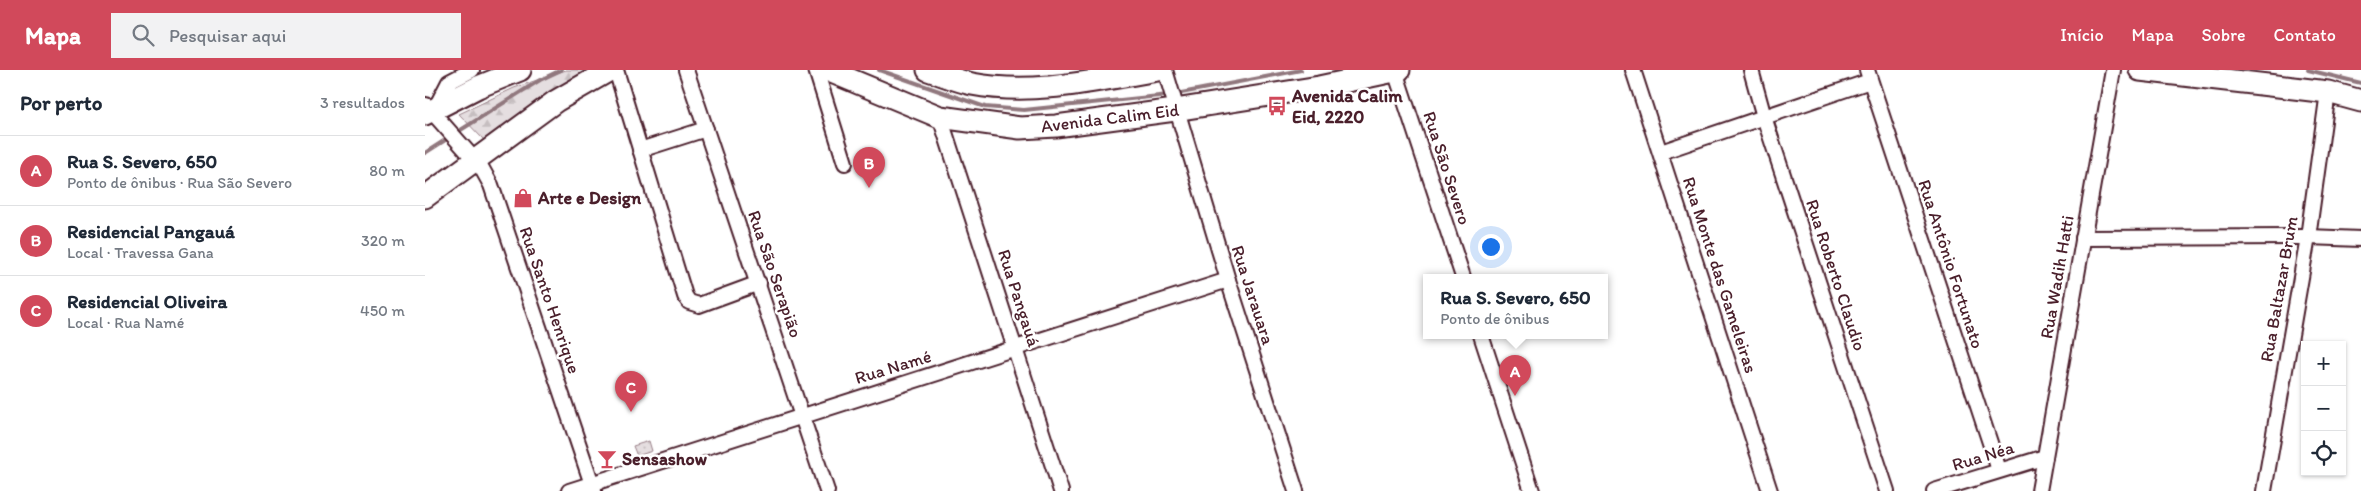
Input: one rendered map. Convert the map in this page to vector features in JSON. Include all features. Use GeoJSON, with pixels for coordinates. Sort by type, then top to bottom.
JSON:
{"type":"FeatureCollection","features":[{"type":"Feature","properties":{"kind":"main road"},"geometry":{"type":"LineString","coordinates":[[432,112],[520,70]]}},
{"type":"Feature","properties":{"kind":"main road"},"geometry":{"type":"LineString","coordinates":[[425,197],[471,155],[556,101],[610,70]]}},
{"type":"Feature","properties":{"kind":"main road","name":"Avenida Calim Eid"},"geometry":{"type":"LineString","coordinates":[[827,70],[940,117],[1020,128],[1056,126],[1175,110],[1319,87],[1397,70]]}},
{"type":"Feature","properties":{"kind":"main road"},"geometry":{"type":"LineString","coordinates":[[929,70],[971,83],[1018,88],[1061,87],[1158,70]]}},
{"type":"Feature","properties":{"kind":"main road"},"geometry":{"type":"LineString","coordinates":[[2140,70],[2328,92],[2361,101]]}},
{"type":"Feature","properties":{"kind":"street"},"geometry":{"type":"LineString","coordinates":[[432,112],[449,82],[472,70]]}},
{"type":"Feature","properties":{"kind":"street"},"geometry":{"type":"LineString","coordinates":[[616,70],[685,296],[689,302],[699,304],[759,284]]}},
{"type":"Feature","properties":{"kind":"street","name":"Rua São Serapião"},"geometry":{"type":"LineString","coordinates":[[686,70],[827,491]]}},
{"type":"Feature","properties":{"kind":"street"},"geometry":{"type":"LineString","coordinates":[[816,70],[845,163]]}},
{"type":"Feature","properties":{"kind":"street","name":"Rua Jarauara"},"geometry":{"type":"LineString","coordinates":[[1165,70],[1175,110],[1228,280],[1297,491]]}},
{"type":"Feature","properties":{"kind":"street","name":"Rua São Severo"},"geometry":{"type":"LineString","coordinates":[[1397,70],[1462,274]]}},
{"type":"Feature","properties":{"kind":"street","name":"Rua Monte das Gameleiras"},"geometry":{"type":"LineString","coordinates":[[1633,70],[1770,491]]}},
{"type":"Feature","properties":{"kind":"street","name":"Rua Roberto Claudio"},"geometry":{"type":"LineString","coordinates":[[1751,70],[1764,117],[1887,491]]}},
{"type":"Feature","properties":{"kind":"street","name":"Rua Wadih Hatti"},"geometry":{"type":"LineString","coordinates":[[2039,491],[2113,70]]}},
{"type":"Feature","properties":{"kind":"street"},"geometry":{"type":"LineString","coordinates":[[1661,152],[1764,117],[1869,76]]}},
{"type":"Feature","properties":{"kind":"street","name":"Rua Antônio Fortunato"},"geometry":{"type":"LineString","coordinates":[[1869,76],[1999,470]]}},
{"type":"Feature","properties":{"kind":"street","name":"Rua Baltazar Brum"},"geometry":{"type":"LineString","coordinates":[[2264,491],[2308,237],[2328,92]]}},
{"type":"Feature","properties":{"kind":"street","name":"Rua Santo Henrique"},"geometry":{"type":"LineString","coordinates":[[432,112],[471,155],[491,185],[593,487]]}},
{"type":"Feature","properties":{"kind":"street","name":"Rua Pangauá"},"geometry":{"type":"LineString","coordinates":[[940,117],[1061,491]]}},
{"type":"Feature","properties":{"kind":"street"},"geometry":{"type":"LineString","coordinates":[[640,150],[706,129]]}},
{"type":"Feature","properties":{"kind":"street"},"geometry":{"type":"LineString","coordinates":[[2083,238],[2308,237],[2361,239]]}},
{"type":"Feature","properties":{"kind":"street","name":"Rua Namé"},"geometry":{"type":"LineString","coordinates":[[569,491],[593,487],[802,416],[1228,280]]}},
{"type":"Feature","properties":{"kind":"street"},"geometry":{"type":"LineString","coordinates":[[1482,339],[1533,491]]}},
{"type":"Feature","properties":{"kind":"street","name":"Rua Néa"},"geometry":{"type":"LineString","coordinates":[[1933,491],[2045,457]]}},
{"type":"Feature","properties":{"kind":"green space"},"geometry":{"type":"Polygon","coordinates":[[[566,70],[601,70],[506,133],[484,140],[459,114],[514,88],[566,70]]]}},
{"type":"Feature","properties":{"kind":"green space"},"geometry":{"type":"Polygon","coordinates":[[[649,441],[652,451],[637,456],[633,446],[649,441]]]}},
{"type":"Feature","properties":{"kind":"waterway"},"geometry":{"type":"LineString","coordinates":[[456,133],[540,80],[561,70]]}},
{"type":"Feature","properties":{"kind":"waterway"},"geometry":{"type":"LineString","coordinates":[[879,70],[985,107],[1024,110],[1169,95]]}},
{"type":"Feature","properties":{"kind":"waterway"},"geometry":{"type":"LineString","coordinates":[[1176,94],[1301,70]]}},
{"type":"Feature","properties":{"kind":"waterway"},"geometry":{"type":"LineString","coordinates":[[2308,70],[2361,83]]}},
{"type":"Feature","properties":{"kind":"waterway"},"geometry":{"type":"LineString","coordinates":[[425,153],[450,137]]}},
{"type":"Feature","properties":{"kind":"place","name":"Avenida Calim Eid, 2220"},"geometry":{"type":"Point","coordinates":[1277,106]}},
{"type":"Feature","properties":{"kind":"place","name":"Residencial Pangauá"},"geometry":{"type":"Point","coordinates":[869,188]}},
{"type":"Feature","properties":{"kind":"place","name":"Arte e Design"},"geometry":{"type":"Point","coordinates":[523,198]}},
{"type":"Feature","properties":{"kind":"place","name":"Rua S. Severo, 650"},"geometry":{"type":"Point","coordinates":[1515,396]}},
{"type":"Feature","properties":{"kind":"place","name":"Residencial Oliveira"},"geometry":{"type":"Point","coordinates":[631,412]}},
{"type":"Feature","properties":{"kind":"place","name":"Sensashow"},"geometry":{"type":"Point","coordinates":[607,459]}}]}
